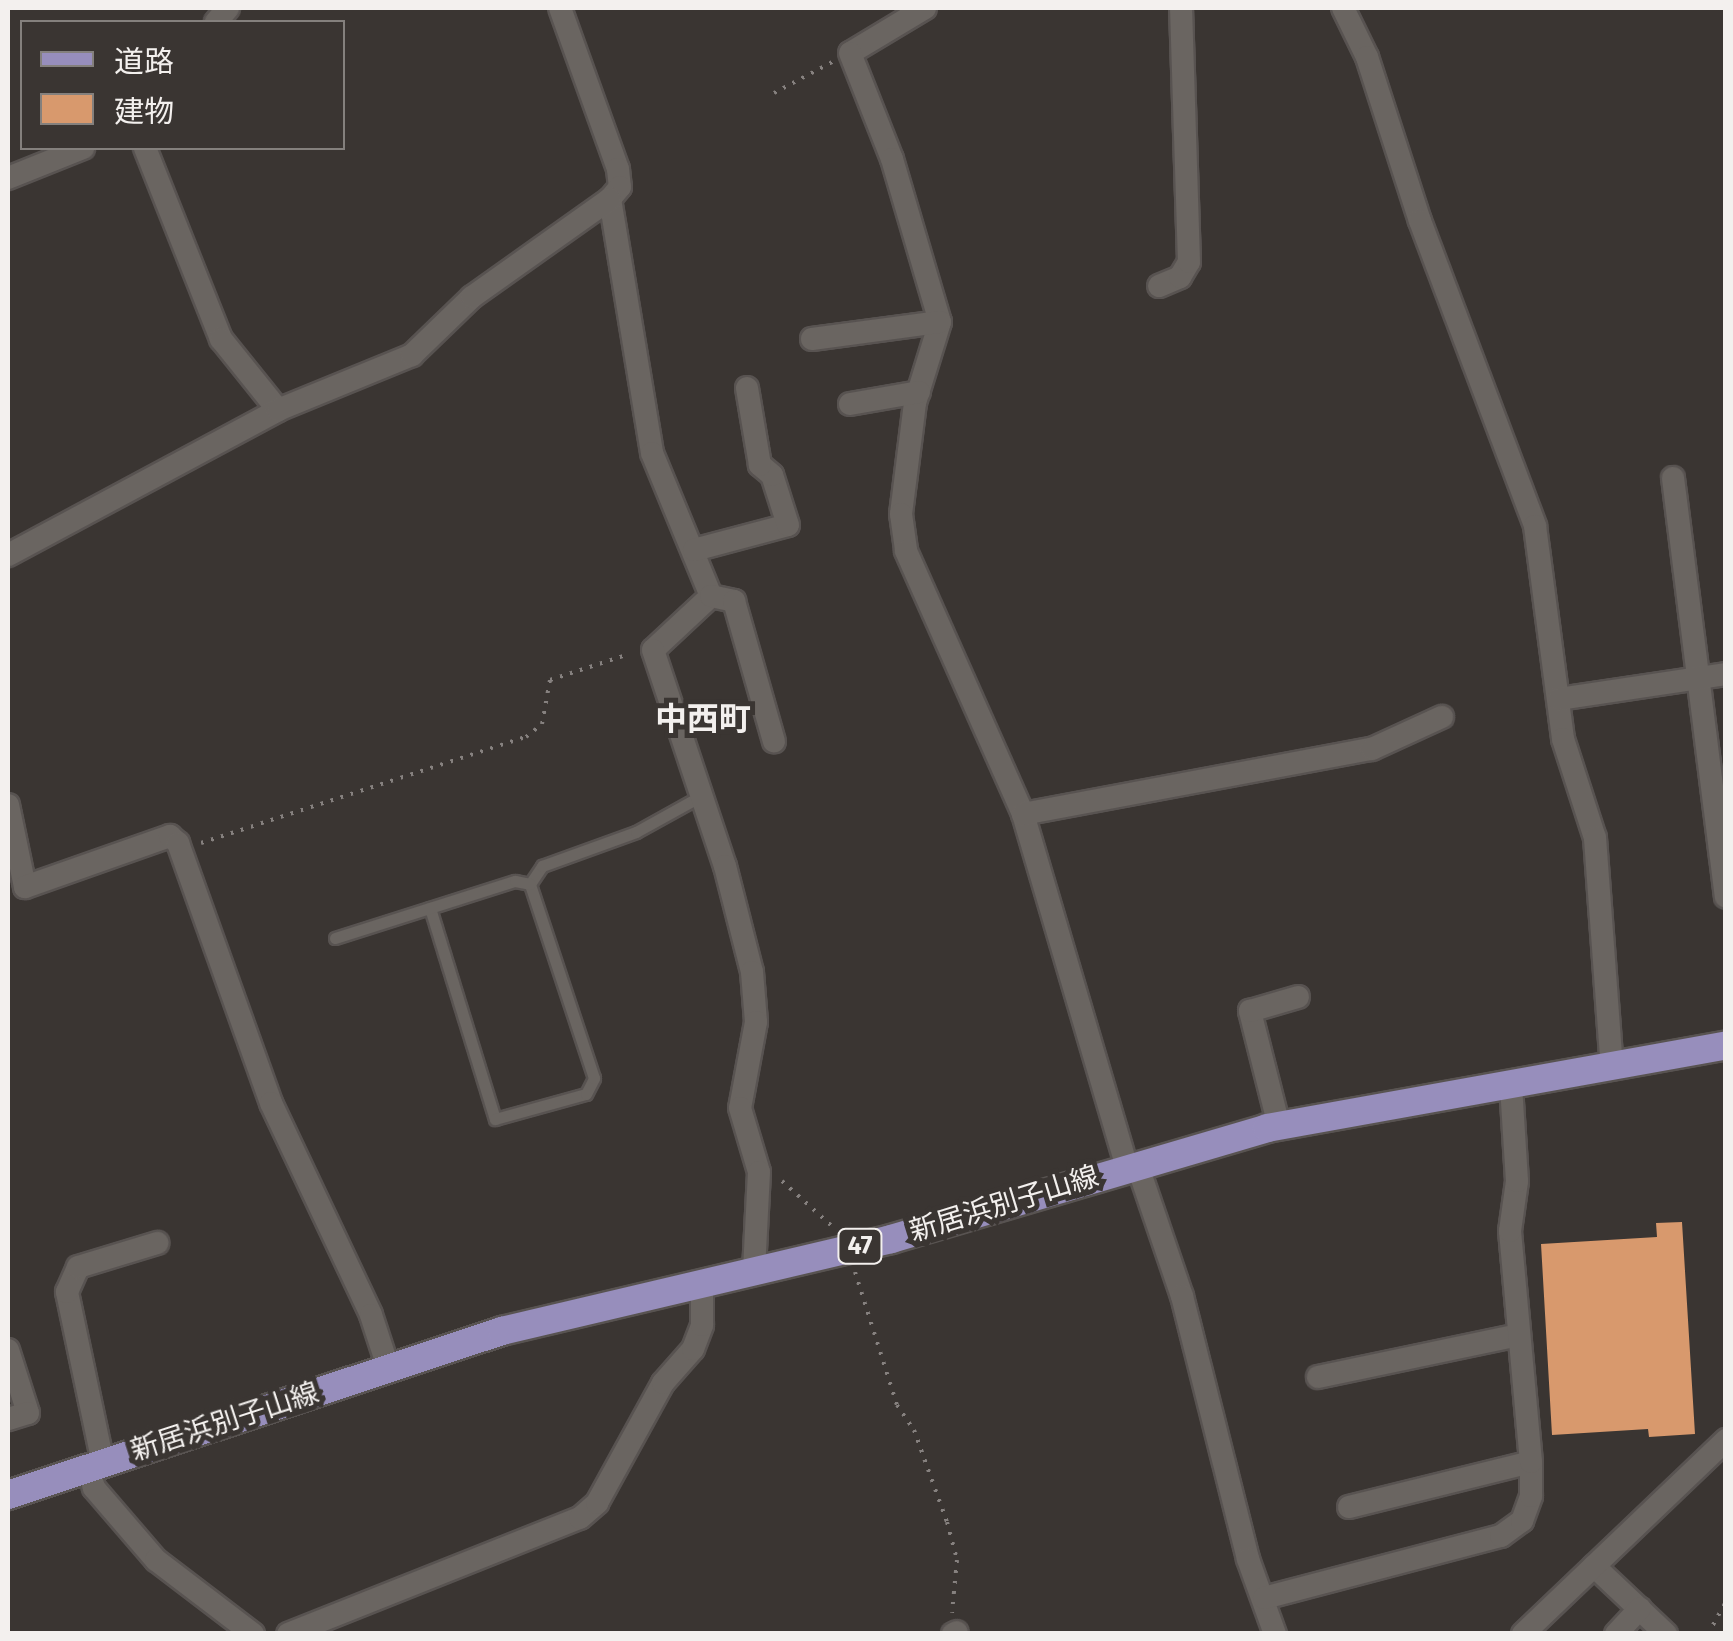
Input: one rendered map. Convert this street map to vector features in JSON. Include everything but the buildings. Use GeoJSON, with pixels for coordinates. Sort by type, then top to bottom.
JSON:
{"type":"FeatureCollection","features":[{"type":"Feature","properties":{"kind":"main road","name":"新居浜別子山線"},"geometry":{"type":"LineString","coordinates":[[8,1495],[502,1330],[848,1249],[1279,1126],[1726,1045]]}},
{"type":"Feature","properties":{"kind":"street"},"geometry":{"type":"LineString","coordinates":[[8,555],[278,410],[412,354],[472,297],[610,200],[620,187],[618,169],[560,8]]}},
{"type":"Feature","properties":{"kind":"street"},"geometry":{"type":"LineString","coordinates":[[925,8],[850,53],[892,159],[940,322],[918,392],[901,514],[906,552],[1023,814],[1132,1165],[1182,1296],[1248,1559],[1275,1634]]}},
{"type":"Feature","properties":{"kind":"street"},"geometry":{"type":"LineString","coordinates":[[1159,286],[1180,277],[1189,262],[1181,8]]}},
{"type":"Feature","properties":{"kind":"street"},"geometry":{"type":"LineString","coordinates":[[1343,8],[1368,57],[1420,222],[1536,526],[1563,739],[1595,838],[1612,1067]]}},
{"type":"Feature","properties":{"kind":"street"},"geometry":{"type":"LineString","coordinates":[[8,178],[78,150]]}},
{"type":"Feature","properties":{"kind":"street"},"geometry":{"type":"LineString","coordinates":[[146,150],[221,339],[278,410]]}},
{"type":"Feature","properties":{"kind":"street"},"geometry":{"type":"LineString","coordinates":[[610,200],[652,453],[711,596]]}},
{"type":"Feature","properties":{"kind":"street"},"geometry":{"type":"LineString","coordinates":[[812,340],[940,322]]}},
{"type":"Feature","properties":{"kind":"street"},"geometry":{"type":"LineString","coordinates":[[694,550],[788,526],[772,475],[760,465],[747,388]]}},
{"type":"Feature","properties":{"kind":"street"},"geometry":{"type":"LineString","coordinates":[[850,404],[918,392]]}},
{"type":"Feature","properties":{"kind":"street"},"geometry":{"type":"LineString","coordinates":[[1672,478],[1726,896]]}},
{"type":"Feature","properties":{"kind":"street"},"geometry":{"type":"LineString","coordinates":[[711,596],[653,650],[702,796],[752,972],[756,1022],[740,1108],[759,1172],[754,1270]]}},
{"type":"Feature","properties":{"kind":"street"},"geometry":{"type":"LineString","coordinates":[[711,596],[734,602],[774,741]]}},
{"type":"Feature","properties":{"kind":"street"},"geometry":{"type":"LineString","coordinates":[[1559,699],[1726,674]]}},
{"type":"Feature","properties":{"kind":"street"},"geometry":{"type":"LineString","coordinates":[[1023,814],[1372,748],[1442,717]]}},
{"type":"Feature","properties":{"kind":"street"},"geometry":{"type":"LineString","coordinates":[[8,805],[25,888],[170,836],[181,849],[270,1103],[372,1316],[388,1368]]}},
{"type":"Feature","properties":{"kind":"street"},"geometry":{"type":"LineString","coordinates":[[1279,1126],[1250,1011],[1298,997]]}},
{"type":"Feature","properties":{"kind":"street"},"geometry":{"type":"LineString","coordinates":[[1264,1598],[1502,1536],[1522,1520],[1531,1462],[1510,1231],[1517,1181],[1510,1085]]}},
{"type":"Feature","properties":{"kind":"street"},"geometry":{"type":"LineString","coordinates":[[157,1242],[78,1267],[66,1292],[95,1465],[94,1488],[156,1560],[253,1634]]}},
{"type":"Feature","properties":{"kind":"street"},"geometry":{"type":"LineString","coordinates":[[288,1634],[580,1518],[597,1502],[664,1383],[693,1348],[702,1325],[702,1282]]}},
{"type":"Feature","properties":{"kind":"street"},"geometry":{"type":"LineString","coordinates":[[1318,1378],[1520,1335]]}},
{"type":"Feature","properties":{"kind":"street"},"geometry":{"type":"LineString","coordinates":[[8,1350],[28,1413],[8,1419]]}},
{"type":"Feature","properties":{"kind":"street"},"geometry":{"type":"LineString","coordinates":[[1523,1634],[1726,1440]]}},
{"type":"Feature","properties":{"kind":"street"},"geometry":{"type":"LineString","coordinates":[[1349,1507],[1531,1462]]}},
{"type":"Feature","properties":{"kind":"street"},"geometry":{"type":"LineString","coordinates":[[1594,1566],[1666,1634]]}},
{"type":"Feature","properties":{"kind":"street"},"geometry":{"type":"LineString","coordinates":[[1616,1634],[1640,1608]]}},
{"type":"Feature","properties":{"kind":"lane"},"geometry":{"type":"LineString","coordinates":[[530,884],[542,866],[636,832],[702,796]]}},
{"type":"Feature","properties":{"kind":"lane"},"geometry":{"type":"LineString","coordinates":[[335,938],[515,881],[530,884]]}},
{"type":"Feature","properties":{"kind":"lane"},"geometry":{"type":"LineString","coordinates":[[430,908],[495,1119],[586,1094],[594,1078],[530,884]]}},
{"type":"Feature","properties":{"kind":"path"},"geometry":{"type":"LineString","coordinates":[[774,93],[850,53]]}},
{"type":"Feature","properties":{"kind":"path"},"geometry":{"type":"LineString","coordinates":[[181,849],[526,738],[542,724],[550,680],[653,650]]}},
{"type":"Feature","properties":{"kind":"path"},"geometry":{"type":"LineString","coordinates":[[759,1172],[793,1186],[848,1249],[898,1404],[914,1430],[947,1522],[957,1560],[949,1605],[955,1633]]}},
{"type":"Feature","properties":{"kind":"path"},"geometry":{"type":"LineString","coordinates":[[1708,1634],[1726,1602]]}},
{"type":"Feature","properties":{"kind":"district","name":"中西町"},"geometry":{"type":"Point","coordinates":[703,719]}}]}
